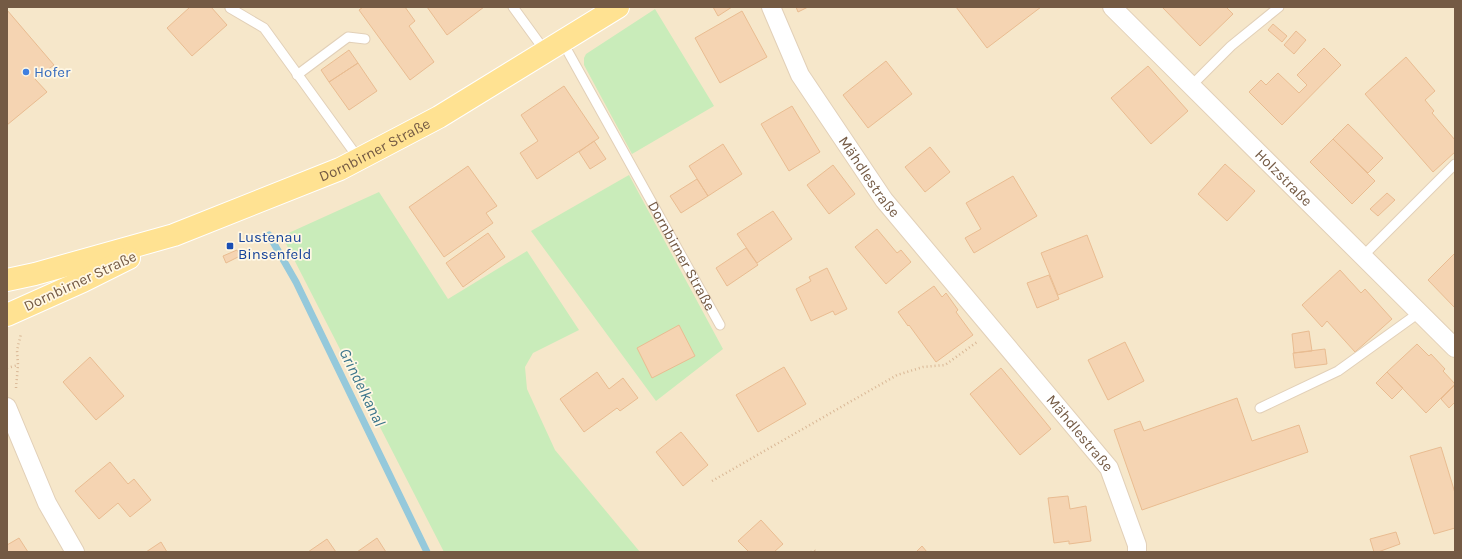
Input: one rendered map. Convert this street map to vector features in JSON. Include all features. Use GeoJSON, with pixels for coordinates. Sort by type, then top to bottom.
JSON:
{"type":"FeatureCollection","features":[{"type":"Feature","properties":{"kind":"main road","name":"Dornbirner Straße"},"geometry":{"type":"LineString","coordinates":[[7,303],[7,315],[83,281],[174,235],[359,159],[439,117],[618,7]]}},
{"type":"Feature","properties":{"kind":"main road","name":"Dornbirner Straße"},"geometry":{"type":"LineString","coordinates":[[7,280],[35,274],[174,235]]}},
{"type":"Feature","properties":{"kind":"street","name":"Mähdlestraße"},"geometry":{"type":"LineString","coordinates":[[771,7],[800,75],[884,200],[1109,468],[1137,545],[1137,552]]}},
{"type":"Feature","properties":{"kind":"street","name":"Holzstraße"},"geometry":{"type":"LineString","coordinates":[[1112,7],[1455,348]]}},
{"type":"Feature","properties":{"kind":"street"},"geometry":{"type":"LineString","coordinates":[[7,407],[47,503],[75,552]]}},
{"type":"Feature","properties":{"kind":"lane"},"geometry":{"type":"LineString","coordinates":[[513,7],[553,46]]}},
{"type":"Feature","properties":{"kind":"lane"},"geometry":{"type":"LineString","coordinates":[[1191,86],[1232,46],[1279,7]]}},
{"type":"Feature","properties":{"kind":"lane"},"geometry":{"type":"LineString","coordinates":[[230,8],[264,28],[359,159]]}},
{"type":"Feature","properties":{"kind":"lane"},"geometry":{"type":"LineString","coordinates":[[297,74],[348,37],[365,39]]}},
{"type":"Feature","properties":{"kind":"lane","name":"Dornbirner Straße"},"geometry":{"type":"LineString","coordinates":[[553,46],[720,325]]}},
{"type":"Feature","properties":{"kind":"lane"},"geometry":{"type":"LineString","coordinates":[[1363,256],[1455,164]]}},
{"type":"Feature","properties":{"kind":"lane"},"geometry":{"type":"LineString","coordinates":[[1260,408],[1338,371],[1420,312]]}},
{"type":"Feature","properties":{"kind":"path"},"geometry":{"type":"LineString","coordinates":[[7,368],[18,365],[17,350],[21,335],[25,330]]}},
{"type":"Feature","properties":{"kind":"path"},"geometry":{"type":"LineString","coordinates":[[712,481],[898,375],[923,367],[945,365],[993,330]]}},
{"type":"Feature","properties":{"kind":"path"},"geometry":{"type":"LineString","coordinates":[[811,552],[814,550],[816,552]]}},
{"type":"Feature","properties":{"kind":"shaded area"},"geometry":{"type":"Polygon","coordinates":[[[7,7],[1455,7],[1455,552],[7,552],[7,7]]]}},
{"type":"Feature","properties":{"kind":"green space"},"geometry":{"type":"Polygon","coordinates":[[[655,9],[714,106],[632,154],[584,65],[584,58],[586,54],[655,9]]]}},
{"type":"Feature","properties":{"kind":"green space"},"geometry":{"type":"Polygon","coordinates":[[[629,175],[723,349],[656,401],[531,231],[629,175]]]}},
{"type":"Feature","properties":{"kind":"green space"},"geometry":{"type":"Polygon","coordinates":[[[379,192],[448,299],[527,251],[579,330],[533,353],[525,367],[527,389],[555,450],[640,552],[444,552],[282,236],[379,192]]]}},
{"type":"Feature","properties":{"kind":"building"},"geometry":{"type":"Polygon","coordinates":[[[190,7],[211,7],[227,25],[192,56],[167,28],[190,7]]]}},
{"type":"Feature","properties":{"kind":"building"},"geometry":{"type":"Polygon","coordinates":[[[363,7],[405,7],[415,21],[409,26],[434,62],[410,80],[359,10],[363,7]]]}},
{"type":"Feature","properties":{"kind":"building"},"geometry":{"type":"Polygon","coordinates":[[[427,7],[484,7],[447,35],[427,7]]]}},
{"type":"Feature","properties":{"kind":"building"},"geometry":{"type":"Polygon","coordinates":[[[713,7],[732,7],[718,16],[713,7]]]}},
{"type":"Feature","properties":{"kind":"building"},"geometry":{"type":"Polygon","coordinates":[[[796,7],[808,7],[798,12],[796,7]]]}},
{"type":"Feature","properties":{"kind":"building"},"geometry":{"type":"Polygon","coordinates":[[[956,7],[1041,7],[987,48],[956,7]]]}},
{"type":"Feature","properties":{"kind":"building"},"geometry":{"type":"Polygon","coordinates":[[[1162,7],[1226,7],[1233,14],[1200,46],[1162,7]]]}},
{"type":"Feature","properties":{"kind":"building","name":"Hofer"},"geometry":{"type":"Polygon","coordinates":[[[7,10],[54,65],[35,79],[47,92],[7,125],[7,10]]]}},
{"type":"Feature","properties":{"kind":"building"},"geometry":{"type":"Polygon","coordinates":[[[742,11],[767,57],[720,83],[695,38],[742,11]]]}},
{"type":"Feature","properties":{"kind":"building"},"geometry":{"type":"Polygon","coordinates":[[[1273,24],[1287,36],[1282,42],[1268,30],[1273,24]]]}},
{"type":"Feature","properties":{"kind":"building"},"geometry":{"type":"Polygon","coordinates":[[[1296,31],[1306,40],[1294,54],[1284,45],[1296,31]]]}},
{"type":"Feature","properties":{"kind":"building"},"geometry":{"type":"Polygon","coordinates":[[[1324,48],[1341,65],[1282,125],[1249,92],[1261,80],[1266,85],[1278,73],[1299,93],[1307,85],[1297,75],[1324,48]]]}},
{"type":"Feature","properties":{"kind":"building"},"geometry":{"type":"Polygon","coordinates":[[[349,50],[358,63],[329,82],[321,70],[349,50]]]}},
{"type":"Feature","properties":{"kind":"building"},"geometry":{"type":"Polygon","coordinates":[[[1406,57],[1435,91],[1425,100],[1434,111],[1432,113],[1455,140],[1455,152],[1433,172],[1365,94],[1406,57]]]}},
{"type":"Feature","properties":{"kind":"building"},"geometry":{"type":"Polygon","coordinates":[[[886,61],[912,94],[868,128],[843,95],[886,61]]]}},
{"type":"Feature","properties":{"kind":"building"},"geometry":{"type":"Polygon","coordinates":[[[358,63],[377,91],[349,110],[329,82],[358,63]]]}},
{"type":"Feature","properties":{"kind":"building"},"geometry":{"type":"Polygon","coordinates":[[[1148,66],[1188,111],[1151,144],[1111,98],[1148,66]]]}},
{"type":"Feature","properties":{"kind":"building"},"geometry":{"type":"Polygon","coordinates":[[[564,86],[599,138],[537,179],[520,153],[538,141],[521,115],[564,86]]]}},
{"type":"Feature","properties":{"kind":"building"},"geometry":{"type":"Polygon","coordinates":[[[792,106],[820,152],[789,171],[761,124],[792,106]]]}},
{"type":"Feature","properties":{"kind":"building"},"geometry":{"type":"Polygon","coordinates":[[[1348,124],[1383,158],[1368,173],[1333,139],[1348,124]]]}},
{"type":"Feature","properties":{"kind":"building"},"geometry":{"type":"Polygon","coordinates":[[[1333,139],[1375,181],[1352,204],[1310,162],[1333,139]]]}},
{"type":"Feature","properties":{"kind":"building"},"geometry":{"type":"Polygon","coordinates":[[[594,141],[606,159],[590,169],[579,152],[594,141]]]}},
{"type":"Feature","properties":{"kind":"building"},"geometry":{"type":"Polygon","coordinates":[[[723,144],[742,174],[708,196],[689,166],[723,144]]]}},
{"type":"Feature","properties":{"kind":"building"},"geometry":{"type":"Polygon","coordinates":[[[930,147],[950,172],[925,192],[905,167],[930,147]]]}},
{"type":"Feature","properties":{"kind":"building"},"geometry":{"type":"Polygon","coordinates":[[[1225,164],[1255,191],[1227,221],[1198,194],[1225,164]]]}},
{"type":"Feature","properties":{"kind":"building"},"geometry":{"type":"Polygon","coordinates":[[[833,165],[855,194],[829,214],[807,185],[833,165]]]}},
{"type":"Feature","properties":{"kind":"building"},"geometry":{"type":"Polygon","coordinates":[[[468,166],[497,206],[486,213],[493,223],[444,257],[409,207],[468,166]]]}},
{"type":"Feature","properties":{"kind":"building"},"geometry":{"type":"Polygon","coordinates":[[[1013,176],[1037,216],[974,253],[965,238],[981,229],[966,203],[1013,176]]]}},
{"type":"Feature","properties":{"kind":"building"},"geometry":{"type":"Polygon","coordinates":[[[697,179],[708,196],[681,213],[670,196],[697,179]]]}},
{"type":"Feature","properties":{"kind":"building"},"geometry":{"type":"Polygon","coordinates":[[[1387,193],[1395,200],[1378,216],[1370,209],[1387,193]]]}},
{"type":"Feature","properties":{"kind":"building"},"geometry":{"type":"Polygon","coordinates":[[[773,211],[792,239],[757,263],[737,234],[773,211]]]}},
{"type":"Feature","properties":{"kind":"building"},"geometry":{"type":"Polygon","coordinates":[[[877,229],[897,253],[901,250],[911,262],[886,284],[855,247],[877,229]]]}},
{"type":"Feature","properties":{"kind":"building"},"geometry":{"type":"Polygon","coordinates":[[[488,233],[505,257],[463,287],[446,263],[488,233]]]}},
{"type":"Feature","properties":{"kind":"building"},"geometry":{"type":"Polygon","coordinates":[[[1087,235],[1103,277],[1058,295],[1041,253],[1087,235]]]}},
{"type":"Feature","properties":{"kind":"building"},"geometry":{"type":"Polygon","coordinates":[[[746,248],[758,265],[727,286],[716,268],[746,248]]]}},
{"type":"Feature","properties":{"kind":"building"},"geometry":{"type":"Polygon","coordinates":[[[237,250],[240,256],[226,263],[223,256],[237,250]]]}},
{"type":"Feature","properties":{"kind":"building"},"geometry":{"type":"Polygon","coordinates":[[[1455,253],[1455,308],[1428,280],[1455,253]]]}},
{"type":"Feature","properties":{"kind":"building"},"geometry":{"type":"Polygon","coordinates":[[[827,268],[847,309],[835,315],[833,311],[811,321],[796,289],[811,281],[809,277],[827,268]]]}},
{"type":"Feature","properties":{"kind":"building"},"geometry":{"type":"Polygon","coordinates":[[[1340,270],[1361,293],[1365,289],[1392,319],[1355,352],[1327,321],[1322,327],[1302,305],[1340,270]]]}},
{"type":"Feature","properties":{"kind":"building"},"geometry":{"type":"Polygon","coordinates":[[[1049,275],[1059,299],[1037,308],[1027,283],[1049,275]]]}},
{"type":"Feature","properties":{"kind":"building"},"geometry":{"type":"Polygon","coordinates":[[[934,286],[942,297],[946,293],[958,310],[956,312],[973,335],[936,362],[898,312],[934,286]]]}},
{"type":"Feature","properties":{"kind":"building"},"geometry":{"type":"Polygon","coordinates":[[[679,325],[695,356],[652,378],[637,348],[679,325]]]}},
{"type":"Feature","properties":{"kind":"building"},"geometry":{"type":"Polygon","coordinates":[[[1309,331],[1312,351],[1294,353],[1292,334],[1309,331]]]}},
{"type":"Feature","properties":{"kind":"building"},"geometry":{"type":"Polygon","coordinates":[[[1125,342],[1144,381],[1108,400],[1088,360],[1125,342]]]}},
{"type":"Feature","properties":{"kind":"building"},"geometry":{"type":"Polygon","coordinates":[[[1417,344],[1429,356],[1431,354],[1445,369],[1443,371],[1455,384],[1426,413],[1387,372],[1417,344]]]}},
{"type":"Feature","properties":{"kind":"building"},"geometry":{"type":"Polygon","coordinates":[[[1325,349],[1327,364],[1295,368],[1293,353],[1325,349]]]}},
{"type":"Feature","properties":{"kind":"building"},"geometry":{"type":"Polygon","coordinates":[[[90,357],[124,396],[96,420],[63,382],[90,357]]]}},
{"type":"Feature","properties":{"kind":"building"},"geometry":{"type":"Polygon","coordinates":[[[784,367],[806,404],[758,432],[736,395],[784,367]]]}},
{"type":"Feature","properties":{"kind":"building"},"geometry":{"type":"Polygon","coordinates":[[[1001,368],[1051,429],[1020,455],[970,394],[1001,368]]]}},
{"type":"Feature","properties":{"kind":"building"},"geometry":{"type":"Polygon","coordinates":[[[597,372],[609,389],[623,378],[638,398],[620,411],[617,408],[584,432],[560,399],[597,372]]]}},
{"type":"Feature","properties":{"kind":"building"},"geometry":{"type":"Polygon","coordinates":[[[1387,372],[1403,388],[1392,399],[1376,383],[1387,372]]]}},
{"type":"Feature","properties":{"kind":"building"},"geometry":{"type":"Polygon","coordinates":[[[1455,385],[1455,402],[1449,408],[1441,399],[1455,385]]]}},
{"type":"Feature","properties":{"kind":"building"},"geometry":{"type":"Polygon","coordinates":[[[1237,398],[1252,441],[1299,425],[1308,452],[1142,510],[1114,430],[1140,421],[1144,431],[1237,398]]]}},
{"type":"Feature","properties":{"kind":"building"},"geometry":{"type":"Polygon","coordinates":[[[681,432],[708,465],[683,486],[656,452],[681,432]]]}},
{"type":"Feature","properties":{"kind":"building"},"geometry":{"type":"Polygon","coordinates":[[[1441,447],[1455,493],[1455,528],[1434,534],[1410,456],[1441,447]]]}},
{"type":"Feature","properties":{"kind":"building"},"geometry":{"type":"Polygon","coordinates":[[[110,462],[128,484],[134,479],[151,500],[130,517],[118,503],[99,519],[75,491],[110,462]]]}},
{"type":"Feature","properties":{"kind":"building"},"geometry":{"type":"Polygon","coordinates":[[[1068,496],[1070,509],[1086,506],[1091,541],[1069,544],[1069,541],[1054,543],[1048,498],[1068,496]]]}},
{"type":"Feature","properties":{"kind":"building"},"geometry":{"type":"Polygon","coordinates":[[[761,520],[783,544],[774,552],[749,552],[738,541],[761,520]]]}},
{"type":"Feature","properties":{"kind":"building"},"geometry":{"type":"Polygon","coordinates":[[[1396,532],[1400,544],[1374,552],[1370,539],[1396,532]]]}},
{"type":"Feature","properties":{"kind":"building"},"geometry":{"type":"Polygon","coordinates":[[[19,538],[28,552],[7,552],[7,545],[19,538]]]}},
{"type":"Feature","properties":{"kind":"building"},"geometry":{"type":"Polygon","coordinates":[[[377,538],[386,552],[357,552],[377,538]]]}},
{"type":"Feature","properties":{"kind":"building"},"geometry":{"type":"Polygon","coordinates":[[[327,539],[336,552],[308,552],[327,539]]]}},
{"type":"Feature","properties":{"kind":"building"},"geometry":{"type":"Polygon","coordinates":[[[161,542],[167,552],[146,552],[161,542]]]}},
{"type":"Feature","properties":{"kind":"building"},"geometry":{"type":"Polygon","coordinates":[[[922,546],[927,552],[916,552],[922,546]]]}},
{"type":"Feature","properties":{"kind":"waterway","name":"Grindelkanal"},"geometry":{"type":"LineString","coordinates":[[269,235],[296,282],[427,552]]}},
{"type":"Feature","properties":{"kind":"place","name":"Hofer"},"geometry":{"type":"Point","coordinates":[26,72]}},
{"type":"Feature","properties":{"kind":"place","name":"Lustenau Binsenfeld"},"geometry":{"type":"Point","coordinates":[230,246]}}]}
